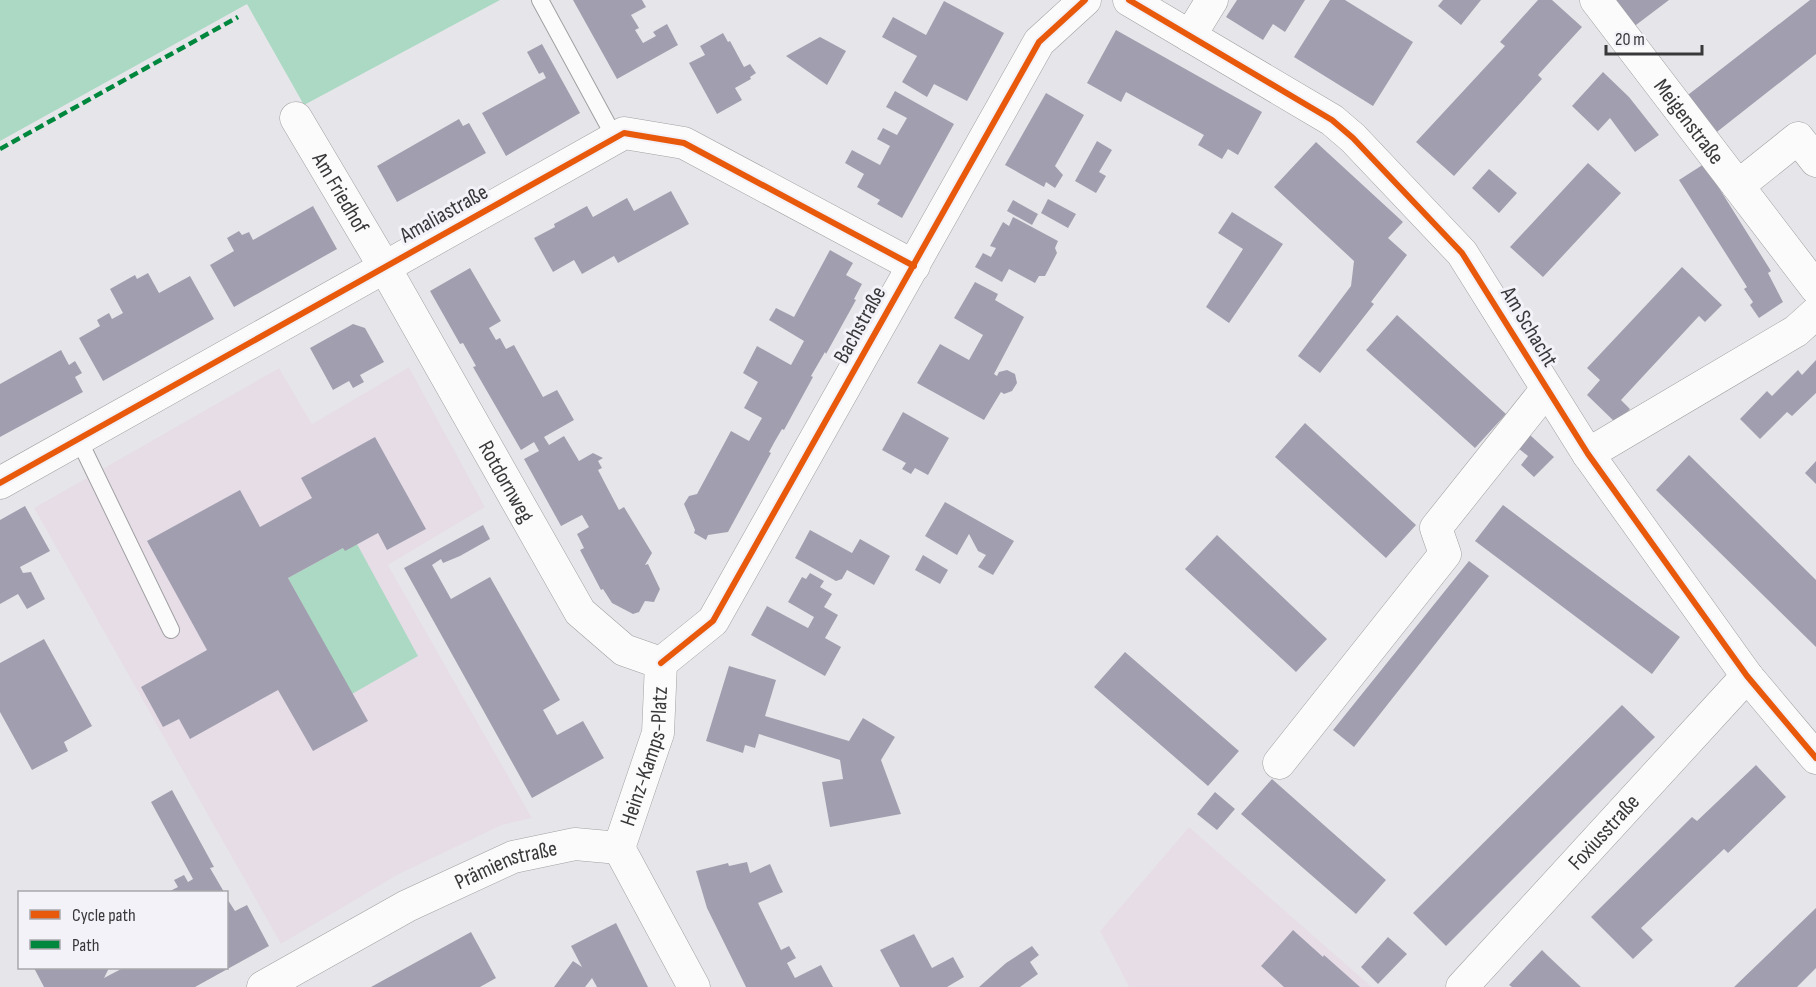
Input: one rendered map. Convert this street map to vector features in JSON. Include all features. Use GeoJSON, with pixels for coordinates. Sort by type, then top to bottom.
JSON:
{"type":"FeatureCollection","features":[{"type":"Feature","properties":{"kind":"street","name":"Bachstraße"},"geometry":{"type":"LineString","coordinates":[[661,663],[713,621],[1039,42],[1085,0]]}},
{"type":"Feature","properties":{"kind":"street","name":"Am Schacht"},"geometry":{"type":"LineString","coordinates":[[1129,0],[1332,120],[1353,138],[1462,253],[1588,454],[1747,676],[1816,758]]}},
{"type":"Feature","properties":{"kind":"street"},"geometry":{"type":"LineString","coordinates":[[1190,36],[1212,0]]}},
{"type":"Feature","properties":{"kind":"street","name":"Meigenstraße"},"geometry":{"type":"LineString","coordinates":[[1596,0],[1816,288]]}},
{"type":"Feature","properties":{"kind":"street","name":"Am Friedhof"},"geometry":{"type":"LineString","coordinates":[[296,118],[385,268]]}},
{"type":"Feature","properties":{"kind":"street","name":"Amaliastraße"},"geometry":{"type":"LineString","coordinates":[[0,483],[624,133],[684,144],[914,266]]}},
{"type":"Feature","properties":{"kind":"street","name":"Meigenstraße"},"geometry":{"type":"LineString","coordinates":[[1738,186],[1798,138],[1816,161]]}},
{"type":"Feature","properties":{"kind":"street","name":"Rotdornweg"},"geometry":{"type":"LineString","coordinates":[[385,268],[580,612],[624,651],[661,663]]}},
{"type":"Feature","properties":{"kind":"street"},"geometry":{"type":"LineString","coordinates":[[1588,454],[1796,331],[1816,313]]}},
{"type":"Feature","properties":{"kind":"street","name":"Am Schacht"},"geometry":{"type":"LineString","coordinates":[[1278,763],[1445,555],[1436,528],[1546,390]]}},
{"type":"Feature","properties":{"kind":"street","name":"Heinz-Kamps-Platz"},"geometry":{"type":"LineString","coordinates":[[619,848],[658,733],[661,663]]}},
{"type":"Feature","properties":{"kind":"street","name":"Foxiusstraße"},"geometry":{"type":"LineString","coordinates":[[1462,987],[1747,676]]}},
{"type":"Feature","properties":{"kind":"street","name":"Prämienstraße"},"geometry":{"type":"LineString","coordinates":[[262,987],[406,906],[513,857],[575,844],[619,848]]}},
{"type":"Feature","properties":{"kind":"street"},"geometry":{"type":"LineString","coordinates":[[619,848],[694,987]]}},
{"type":"Feature","properties":{"kind":"lane"},"geometry":{"type":"LineString","coordinates":[[540,0],[615,138]]}},
{"type":"Feature","properties":{"kind":"lane"},"geometry":{"type":"LineString","coordinates":[[79,440],[171,630]]}},
{"type":"Feature","properties":{"kind":"shaded area"},"geometry":{"type":"Polygon","coordinates":[[[409,367],[485,507],[388,565],[532,818],[502,825],[399,874],[281,944],[34,508],[279,368],[312,424],[409,367]]]}},
{"type":"Feature","properties":{"kind":"shaded area"},"geometry":{"type":"Polygon","coordinates":[[[1189,827],[1372,987],[1129,987],[1100,931],[1189,827]]]}},
{"type":"Feature","properties":{"kind":"green space"},"geometry":{"type":"Polygon","coordinates":[[[0,0],[500,0],[304,105],[247,4],[0,141],[0,0]]]}},
{"type":"Feature","properties":{"kind":"green space"},"geometry":{"type":"Polygon","coordinates":[[[357,544],[418,656],[352,694],[288,578],[343,548],[357,544]]]}},
{"type":"Feature","properties":{"kind":"building"},"geometry":{"type":"Polygon","coordinates":[[[573,0],[642,0],[646,7],[631,15],[639,28],[635,30],[643,43],[656,36],[653,32],[667,24],[678,45],[617,79],[573,0]]]}},
{"type":"Feature","properties":{"kind":"building"},"geometry":{"type":"Polygon","coordinates":[[[1237,0],[1305,0],[1285,32],[1273,24],[1263,40],[1226,17],[1237,0]]]}},
{"type":"Feature","properties":{"kind":"building"},"geometry":{"type":"Polygon","coordinates":[[[1330,0],[1345,0],[1413,42],[1373,106],[1294,57],[1330,0]]]}},
{"type":"Feature","properties":{"kind":"building"},"geometry":{"type":"Polygon","coordinates":[[[1443,0],[1481,0],[1461,25],[1438,6],[1443,0]]]}},
{"type":"Feature","properties":{"kind":"building"},"geometry":{"type":"Polygon","coordinates":[[[1538,0],[1552,0],[1582,27],[1538,75],[1542,79],[1454,176],[1416,142],[1505,46],[1500,42],[1538,0]]]}},
{"type":"Feature","properties":{"kind":"building"},"geometry":{"type":"Polygon","coordinates":[[[1610,0],[1669,0],[1632,28],[1610,0]]]}},
{"type":"Feature","properties":{"kind":"building"},"geometry":{"type":"Polygon","coordinates":[[[1810,0],[1816,0],[1816,54],[1713,135],[1684,98],[1810,0]]]}},
{"type":"Feature","properties":{"kind":"building"},"geometry":{"type":"Polygon","coordinates":[[[944,1],[1004,33],[967,101],[934,84],[927,97],[902,82],[917,56],[882,37],[893,17],[926,35],[944,1]]]}},
{"type":"Feature","properties":{"kind":"building"},"geometry":{"type":"Polygon","coordinates":[[[1116,30],[1262,112],[1238,155],[1228,149],[1222,159],[1198,145],[1204,135],[1126,92],[1121,102],[1087,83],[1116,30]]]}},
{"type":"Feature","properties":{"kind":"building"},"geometry":{"type":"Polygon","coordinates":[[[723,33],[744,67],[750,64],[756,73],[750,77],[751,79],[735,88],[742,100],[717,114],[689,63],[705,55],[700,46],[723,33]]]}},
{"type":"Feature","properties":{"kind":"building"},"geometry":{"type":"Polygon","coordinates":[[[820,37],[846,51],[827,85],[786,56],[820,37]]]}},
{"type":"Feature","properties":{"kind":"building"},"geometry":{"type":"Polygon","coordinates":[[[542,44],[580,113],[506,156],[482,113],[546,78],[543,72],[539,74],[527,52],[542,44]]]}},
{"type":"Feature","properties":{"kind":"building"},"geometry":{"type":"Polygon","coordinates":[[[1603,72],[1629,97],[1659,135],[1635,152],[1610,118],[1598,131],[1572,106],[1603,72]]]}},
{"type":"Feature","properties":{"kind":"building"},"geometry":{"type":"Polygon","coordinates":[[[895,91],[954,124],[902,218],[877,204],[880,200],[857,187],[864,174],[845,163],[852,150],[880,165],[890,146],[877,139],[883,128],[897,135],[907,118],[886,107],[895,91]]]}},
{"type":"Feature","properties":{"kind":"building"},"geometry":{"type":"Polygon","coordinates":[[[1046,93],[1084,115],[1055,166],[1063,175],[1055,188],[1046,182],[1044,187],[1005,165],[1046,93]]]}},
{"type":"Feature","properties":{"kind":"building"},"geometry":{"type":"Polygon","coordinates":[[[459,119],[463,126],[469,123],[486,153],[397,202],[377,166],[459,119]]]}},
{"type":"Feature","properties":{"kind":"building"},"geometry":{"type":"Polygon","coordinates":[[[1097,141],[1112,150],[1099,172],[1106,176],[1096,193],[1075,181],[1097,141]]]}},
{"type":"Feature","properties":{"kind":"building"},"geometry":{"type":"Polygon","coordinates":[[[1316,142],[1403,222],[1388,238],[1407,255],[1371,302],[1374,304],[1320,373],[1298,356],[1351,286],[1354,261],[1274,187],[1316,142]]]}},
{"type":"Feature","properties":{"kind":"building"},"geometry":{"type":"Polygon","coordinates":[[[1588,163],[1621,193],[1543,277],[1510,247],[1588,163]]]}},
{"type":"Feature","properties":{"kind":"building"},"geometry":{"type":"Polygon","coordinates":[[[1704,164],[1771,271],[1768,273],[1783,302],[1759,318],[1750,305],[1753,302],[1744,289],[1747,287],[1679,180],[1704,164]]]}},
{"type":"Feature","properties":{"kind":"building"},"geometry":{"type":"Polygon","coordinates":[[[1489,169],[1517,193],[1499,213],[1472,188],[1489,169]]]}},
{"type":"Feature","properties":{"kind":"building"},"geometry":{"type":"Polygon","coordinates":[[[671,191],[689,224],[618,263],[614,256],[582,274],[574,260],[553,272],[534,238],[587,206],[593,217],[627,198],[634,211],[671,191]]]}},
{"type":"Feature","properties":{"kind":"building"},"geometry":{"type":"Polygon","coordinates":[[[1048,199],[1076,214],[1068,228],[1041,213],[1048,199]]]}},
{"type":"Feature","properties":{"kind":"building"},"geometry":{"type":"Polygon","coordinates":[[[1013,200],[1038,214],[1032,225],[1007,211],[1013,200]]]}},
{"type":"Feature","properties":{"kind":"building"},"geometry":{"type":"Polygon","coordinates":[[[313,206],[337,249],[234,307],[210,265],[234,251],[227,238],[239,231],[242,235],[249,232],[253,240],[313,206]]]}},
{"type":"Feature","properties":{"kind":"building"},"geometry":{"type":"Polygon","coordinates":[[[1232,212],[1283,244],[1229,323],[1206,307],[1243,249],[1218,233],[1232,212]]]}},
{"type":"Feature","properties":{"kind":"building"},"geometry":{"type":"Polygon","coordinates":[[[1013,217],[1058,241],[1055,248],[1057,253],[1045,276],[1039,276],[1035,283],[1009,269],[1002,282],[975,267],[983,253],[991,257],[996,248],[990,246],[1003,222],[1009,226],[1013,217]]]}},
{"type":"Feature","properties":{"kind":"building"},"geometry":{"type":"Polygon","coordinates":[[[830,250],[853,263],[846,275],[862,284],[854,299],[856,300],[811,376],[813,377],[784,430],[782,429],[775,441],[769,452],[771,453],[728,532],[708,535],[706,540],[694,533],[695,530],[684,504],[689,496],[697,494],[731,431],[749,441],[762,418],[744,408],[758,382],[743,373],[757,346],[791,365],[804,341],[769,320],[776,308],[794,317],[830,250]]]}},
{"type":"Feature","properties":{"kind":"building"},"geometry":{"type":"Polygon","coordinates":[[[1682,267],[1722,305],[1705,322],[1699,316],[1621,400],[1630,409],[1617,424],[1587,395],[1600,380],[1587,368],[1682,267]]]}},
{"type":"Feature","properties":{"kind":"building"},"geometry":{"type":"Polygon","coordinates":[[[470,268],[501,321],[489,328],[496,340],[500,338],[506,349],[514,345],[543,397],[557,390],[574,420],[544,437],[549,445],[564,436],[579,461],[593,453],[603,458],[598,461],[602,468],[598,470],[619,510],[624,507],[652,553],[645,565],[648,564],[660,589],[654,602],[645,601],[639,612],[633,614],[612,603],[603,589],[601,590],[580,550],[584,548],[577,534],[589,527],[582,515],[561,526],[524,459],[539,451],[534,442],[521,450],[473,367],[476,366],[463,343],[460,344],[430,291],[470,268]]]}},
{"type":"Feature","properties":{"kind":"building"},"geometry":{"type":"Polygon","coordinates":[[[148,273],[159,293],[190,276],[214,319],[103,381],[79,338],[100,326],[97,320],[109,313],[112,319],[123,313],[110,289],[135,275],[137,279],[148,273]]]}},
{"type":"Feature","properties":{"kind":"building"},"geometry":{"type":"Polygon","coordinates":[[[975,282],[998,294],[995,300],[1024,317],[994,374],[997,376],[999,372],[1007,370],[1015,374],[1017,383],[1012,391],[1004,394],[1001,392],[984,420],[917,383],[940,344],[969,360],[983,335],[954,318],[975,282]]]}},
{"type":"Feature","properties":{"kind":"building"},"geometry":{"type":"Polygon","coordinates":[[[1397,315],[1506,414],[1475,448],[1366,350],[1397,315]]]}},
{"type":"Feature","properties":{"kind":"building"},"geometry":{"type":"Polygon","coordinates":[[[353,324],[365,328],[384,362],[360,375],[364,382],[353,388],[349,381],[333,390],[310,348],[353,324]]]}},
{"type":"Feature","properties":{"kind":"building"},"geometry":{"type":"Polygon","coordinates":[[[61,350],[69,365],[75,361],[82,373],[75,377],[83,392],[0,437],[0,384],[61,350]]]}},
{"type":"Feature","properties":{"kind":"building"},"geometry":{"type":"Polygon","coordinates":[[[1816,360],[1816,393],[1792,416],[1787,412],[1760,439],[1740,419],[1767,391],[1772,396],[1798,370],[1802,375],[1816,360]]]}},
{"type":"Feature","properties":{"kind":"building"},"geometry":{"type":"Polygon","coordinates":[[[903,412],[949,438],[928,475],[915,468],[911,474],[902,469],[906,463],[882,450],[903,412]]]}},
{"type":"Feature","properties":{"kind":"building"},"geometry":{"type":"Polygon","coordinates":[[[1305,423],[1416,525],[1386,558],[1275,457],[1305,423]]]}},
{"type":"Feature","properties":{"kind":"building"},"geometry":{"type":"Polygon","coordinates":[[[1530,435],[1554,457],[1534,477],[1521,465],[1528,456],[1518,448],[1530,435]]]}},
{"type":"Feature","properties":{"kind":"building"},"geometry":{"type":"Polygon","coordinates":[[[375,437],[426,529],[387,550],[378,533],[345,551],[343,548],[288,578],[368,721],[313,751],[278,690],[190,739],[179,719],[163,727],[141,687],[207,650],[147,541],[240,490],[260,527],[312,498],[301,478],[375,437]]]}},
{"type":"Feature","properties":{"kind":"building"},"geometry":{"type":"Polygon","coordinates":[[[1689,455],[1816,580],[1816,647],[1656,490],[1689,455]]]}},
{"type":"Feature","properties":{"kind":"building"},"geometry":{"type":"Polygon","coordinates":[[[1816,461],[1816,484],[1805,473],[1816,461]]]}},
{"type":"Feature","properties":{"kind":"building"},"geometry":{"type":"Polygon","coordinates":[[[945,502],[1014,541],[993,575],[978,567],[986,555],[978,551],[969,534],[957,555],[925,536],[945,502]]]}},
{"type":"Feature","properties":{"kind":"building"},"geometry":{"type":"Polygon","coordinates":[[[1503,505],[1680,637],[1652,674],[1475,541],[1503,505]]]}},
{"type":"Feature","properties":{"kind":"building"},"geometry":{"type":"Polygon","coordinates":[[[25,506],[50,551],[20,567],[23,573],[31,572],[45,599],[27,609],[18,594],[0,604],[0,520],[25,506]]]}},
{"type":"Feature","properties":{"kind":"building"},"geometry":{"type":"Polygon","coordinates":[[[483,525],[490,539],[460,556],[443,563],[441,559],[432,565],[451,599],[490,577],[560,700],[543,710],[557,735],[583,721],[604,758],[532,798],[404,568],[483,525]]]}},
{"type":"Feature","properties":{"kind":"building"},"geometry":{"type":"Polygon","coordinates":[[[810,530],[852,553],[860,539],[890,556],[874,585],[847,570],[842,579],[836,581],[795,558],[810,530]]]}},
{"type":"Feature","properties":{"kind":"building"},"geometry":{"type":"Polygon","coordinates":[[[1217,535],[1327,639],[1296,672],[1185,569],[1217,535]]]}},
{"type":"Feature","properties":{"kind":"building"},"geometry":{"type":"Polygon","coordinates":[[[923,555],[948,570],[940,584],[915,570],[923,555]]]}},
{"type":"Feature","properties":{"kind":"building"},"geometry":{"type":"Polygon","coordinates":[[[1469,561],[1489,576],[1354,747],[1333,730],[1469,561]]]}},
{"type":"Feature","properties":{"kind":"building"},"geometry":{"type":"Polygon","coordinates":[[[810,573],[824,581],[820,587],[832,594],[824,607],[838,615],[825,638],[841,647],[825,676],[751,635],[767,606],[808,628],[814,617],[788,602],[802,577],[806,579],[810,573]]]}},
{"type":"Feature","properties":{"kind":"building"},"geometry":{"type":"Polygon","coordinates":[[[44,639],[92,726],[64,742],[68,751],[32,770],[0,712],[0,663],[44,639]]]}},
{"type":"Feature","properties":{"kind":"building"},"geometry":{"type":"Polygon","coordinates":[[[1125,652],[1239,751],[1208,786],[1094,687],[1125,652]]]}},
{"type":"Feature","properties":{"kind":"building"},"geometry":{"type":"Polygon","coordinates":[[[729,666],[776,680],[765,716],[849,741],[863,718],[895,737],[881,760],[901,814],[830,827],[822,782],[843,779],[840,760],[759,734],[755,748],[745,745],[743,753],[706,741],[729,666]]]}},
{"type":"Feature","properties":{"kind":"building"},"geometry":{"type":"Polygon","coordinates":[[[1622,705],[1655,737],[1446,946],[1413,913],[1622,705]]]}},
{"type":"Feature","properties":{"kind":"building"},"geometry":{"type":"Polygon","coordinates":[[[1756,765],[1786,797],[1728,853],[1724,849],[1641,928],[1653,940],[1633,959],[1591,917],[1692,817],[1697,821],[1756,765]]]}},
{"type":"Feature","properties":{"kind":"building"},"geometry":{"type":"Polygon","coordinates":[[[1272,779],[1386,880],[1356,914],[1241,814],[1272,779]]]}},
{"type":"Feature","properties":{"kind":"building"},"geometry":{"type":"Polygon","coordinates":[[[172,790],[214,867],[210,868],[223,891],[170,891],[178,887],[174,880],[184,875],[188,882],[193,879],[151,802],[172,790]]]}},
{"type":"Feature","properties":{"kind":"building"},"geometry":{"type":"Polygon","coordinates":[[[1215,792],[1235,809],[1217,830],[1197,814],[1215,792]]]}},
{"type":"Feature","properties":{"kind":"building"},"geometry":{"type":"Polygon","coordinates":[[[747,862],[750,873],[770,864],[783,892],[758,903],[781,950],[789,946],[796,958],[787,963],[795,978],[821,965],[833,987],[746,987],[707,908],[696,871],[728,863],[729,866],[747,862]]]}},
{"type":"Feature","properties":{"kind":"building"},"geometry":{"type":"Polygon","coordinates":[[[228,900],[235,911],[247,905],[269,946],[228,969],[228,900]]]}},
{"type":"Feature","properties":{"kind":"building"},"geometry":{"type":"Polygon","coordinates":[[[1816,908],[1816,968],[1797,987],[1734,987],[1816,908]]]}},
{"type":"Feature","properties":{"kind":"building"},"geometry":{"type":"Polygon","coordinates":[[[616,923],[648,987],[597,987],[592,978],[585,987],[554,987],[573,961],[582,967],[571,946],[616,923]]]}},
{"type":"Feature","properties":{"kind":"building"},"geometry":{"type":"Polygon","coordinates":[[[1293,930],[1360,987],[1284,987],[1261,966],[1293,930]]]}},
{"type":"Feature","properties":{"kind":"building"},"geometry":{"type":"Polygon","coordinates":[[[471,932],[496,978],[480,987],[371,987],[471,932]]]}},
{"type":"Feature","properties":{"kind":"building"},"geometry":{"type":"Polygon","coordinates":[[[914,934],[932,968],[953,957],[964,977],[947,987],[900,987],[880,950],[914,934]]]}},
{"type":"Feature","properties":{"kind":"building"},"geometry":{"type":"Polygon","coordinates":[[[1388,937],[1407,954],[1378,984],[1361,967],[1388,937]]]}},
{"type":"Feature","properties":{"kind":"building"},"geometry":{"type":"Polygon","coordinates":[[[1032,946],[1039,955],[1030,962],[1038,974],[1020,987],[979,987],[1006,963],[1032,946]]]}},
{"type":"Feature","properties":{"kind":"building"},"geometry":{"type":"Polygon","coordinates":[[[1542,950],[1581,987],[1512,987],[1509,985],[1542,950]]]}},
{"type":"Feature","properties":{"kind":"building"},"geometry":{"type":"Polygon","coordinates":[[[35,969],[108,969],[104,978],[121,969],[227,969],[195,987],[44,987],[35,969]]]}},
{"type":"Feature","properties":{"kind":"marked path"},"geometry":{"type":"LineString","coordinates":[[0,149],[238,17]]}},
{"type":"Feature","properties":{"kind":"cycle path"},"geometry":{"type":"LineString","coordinates":[[661,663],[713,621],[1039,42],[1085,0]]}},
{"type":"Feature","properties":{"kind":"cycle path"},"geometry":{"type":"LineString","coordinates":[[1129,0],[1332,120],[1353,138],[1462,253],[1588,454],[1747,676],[1816,758]]}},
{"type":"Feature","properties":{"kind":"cycle path"},"geometry":{"type":"LineString","coordinates":[[0,483],[624,133],[684,143],[914,266]]}}]}
